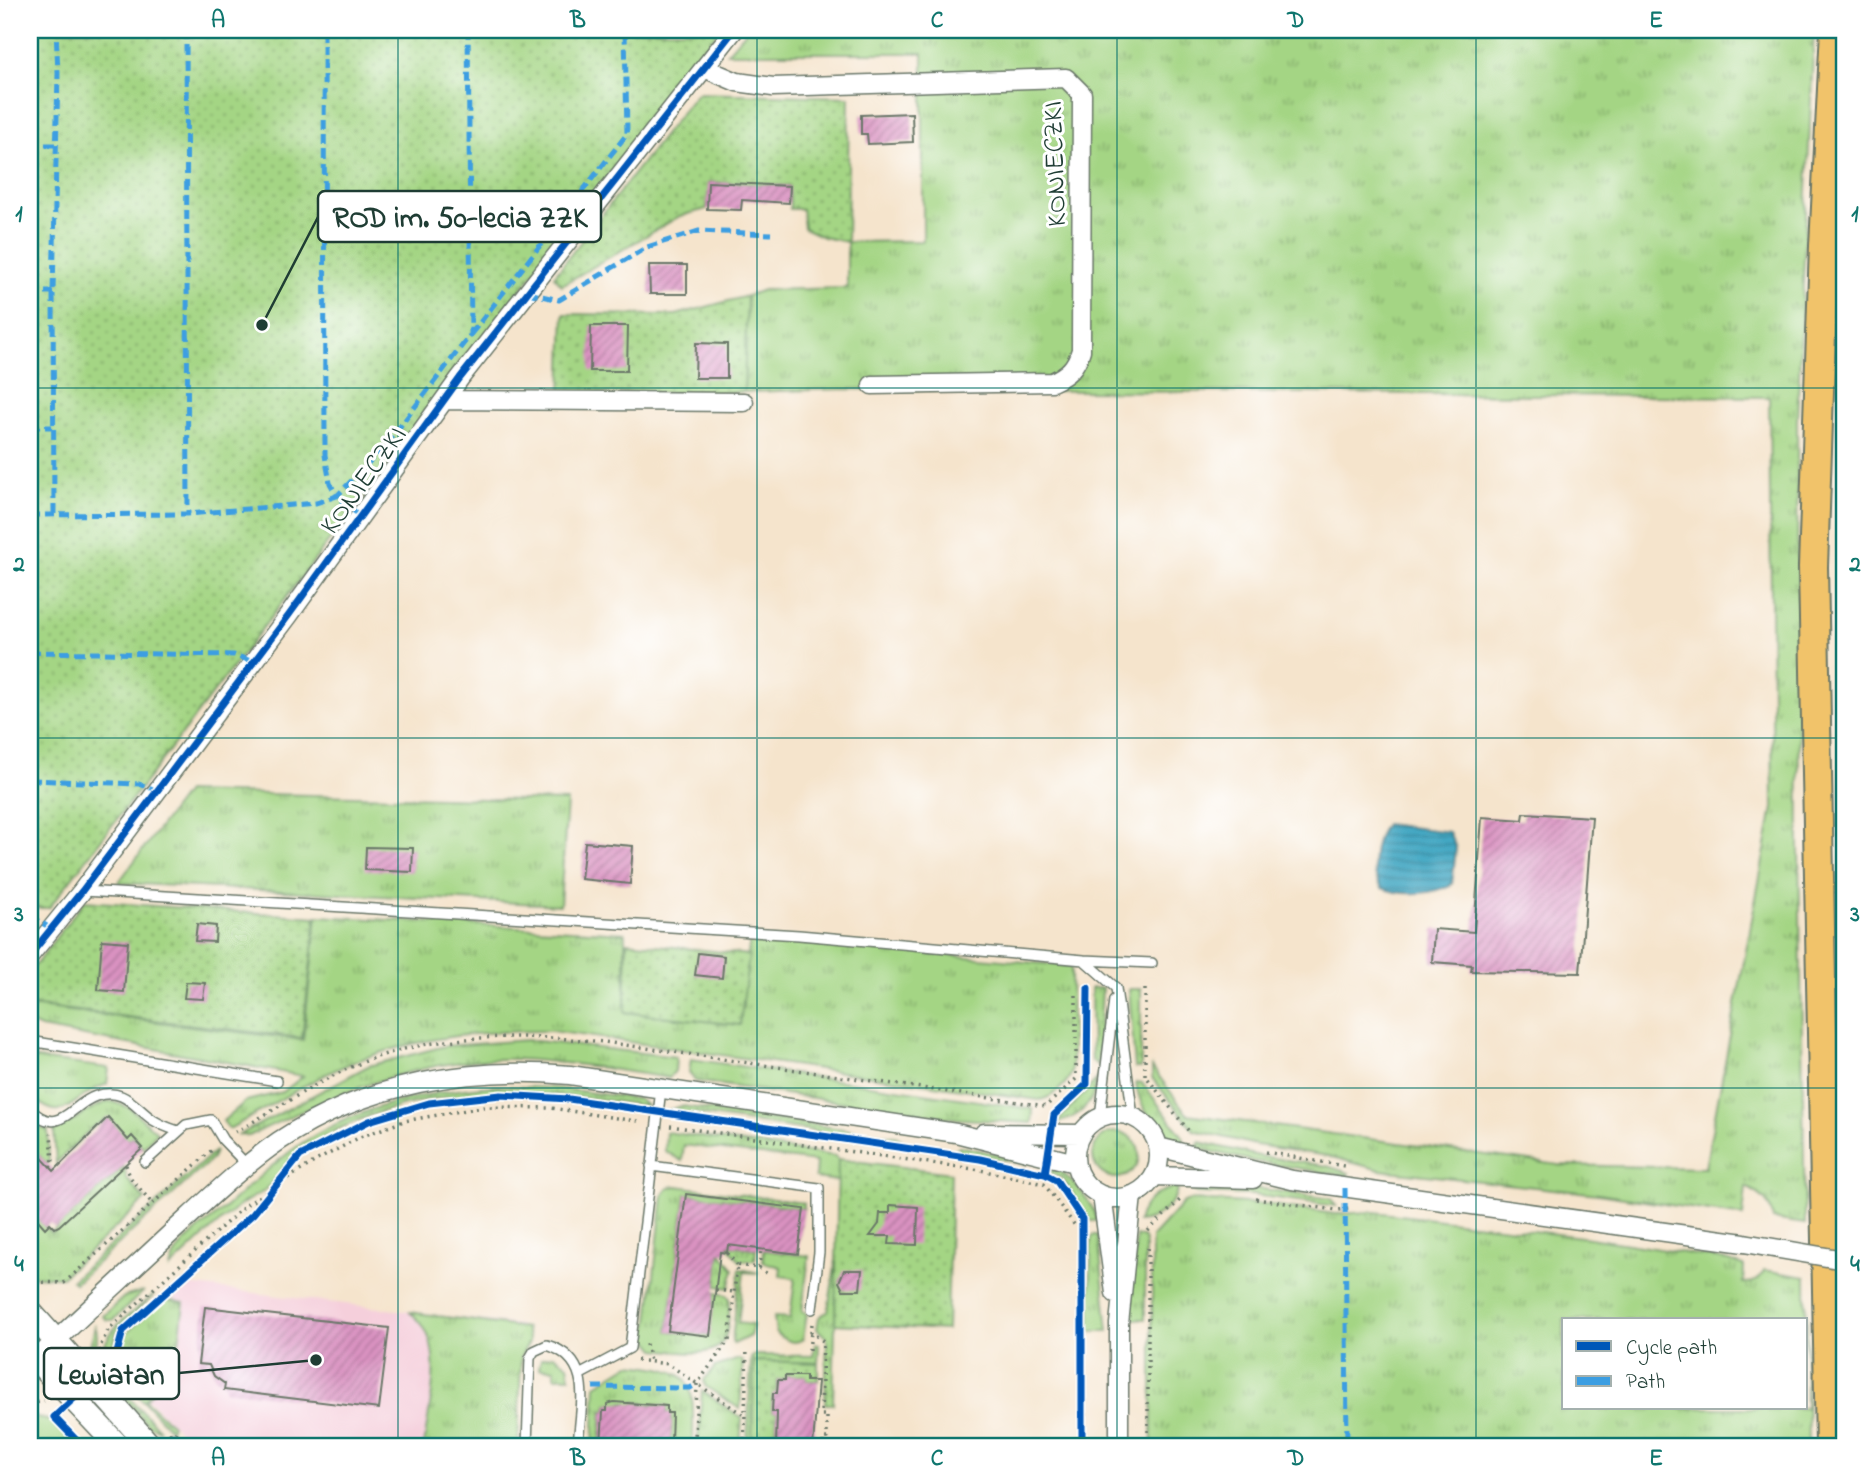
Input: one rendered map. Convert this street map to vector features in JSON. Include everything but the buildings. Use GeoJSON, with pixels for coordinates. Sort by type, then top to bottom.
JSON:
{"type":"FeatureCollection","features":[{"type":"Feature","properties":{"kind":"main road"},"geometry":{"type":"LineString","coordinates":[[1830,1446],[1813,567],[1824,246],[1835,30]]}},
{"type":"Feature","properties":{"kind":"street","name":"KONIECZKI"},"geometry":{"type":"LineString","coordinates":[[30,955],[82,891],[354,528],[444,400],[734,30]]}},
{"type":"Feature","properties":{"kind":"street","name":"KONIECZKI"},"geometry":{"type":"LineString","coordinates":[[704,68],[737,82],[773,87],[1066,78],[1082,94],[1081,349],[1077,364],[1065,376],[1052,382],[872,385]]}},
{"type":"Feature","properties":{"kind":"street"},"geometry":{"type":"LineString","coordinates":[[444,400],[744,402]]}},
{"type":"Feature","properties":{"kind":"street"},"geometry":{"type":"LineString","coordinates":[[118,1446],[32,1360],[247,1165],[281,1140],[353,1103],[397,1087],[442,1077],[527,1071],[957,1133],[1075,1163]]}},
{"type":"Feature","properties":{"kind":"street"},"geometry":{"type":"LineString","coordinates":[[1116,1113],[1133,1116],[1149,1129],[1158,1147],[1154,1176],[1132,1195],[1111,1198],[1084,1183],[1075,1163],[1080,1134],[1100,1117],[1116,1113]]}},
{"type":"Feature","properties":{"kind":"street"},"geometry":{"type":"LineString","coordinates":[[957,1133],[1080,1134]]}},
{"type":"Feature","properties":{"kind":"street"},"geometry":{"type":"LineString","coordinates":[[1158,1147],[1292,1180],[1744,1242],[1844,1260]]}},
{"type":"Feature","properties":{"kind":"street"},"geometry":{"type":"LineString","coordinates":[[1154,1176],[1292,1180]]}},
{"type":"Feature","properties":{"kind":"street"},"geometry":{"type":"LineString","coordinates":[[1102,1195],[1119,1324]]}},
{"type":"Feature","properties":{"kind":"street"},"geometry":{"type":"LineString","coordinates":[[1119,1446],[1119,1324],[1132,1195]]}},
{"type":"Feature","properties":{"kind":"street"},"geometry":{"type":"LineString","coordinates":[[30,1312],[55,1341],[99,1375],[150,1446]]}},
{"type":"Feature","properties":{"kind":"lane"},"geometry":{"type":"LineString","coordinates":[[82,891],[799,935],[1084,960],[1152,963]]}},
{"type":"Feature","properties":{"kind":"lane"},"geometry":{"type":"LineString","coordinates":[[1084,960],[1116,988],[1133,1116]]}},
{"type":"Feature","properties":{"kind":"lane"},"geometry":{"type":"LineString","coordinates":[[1100,1117],[1116,988]]}},
{"type":"Feature","properties":{"kind":"lane"},"geometry":{"type":"LineString","coordinates":[[30,1041],[277,1081]]}},
{"type":"Feature","properties":{"kind":"lane"},"geometry":{"type":"LineString","coordinates":[[581,1374],[630,1348],[660,1089]]}},
{"type":"Feature","properties":{"kind":"lane"},"geometry":{"type":"LineString","coordinates":[[30,1109],[44,1120],[65,1118],[96,1096],[107,1096],[136,1102],[149,1118],[178,1131]]}},
{"type":"Feature","properties":{"kind":"lane"},"geometry":{"type":"LineString","coordinates":[[145,1162],[178,1131],[193,1122],[211,1120],[223,1140],[247,1165]]}},
{"type":"Feature","properties":{"kind":"lane"},"geometry":{"type":"LineString","coordinates":[[651,1166],[819,1188],[819,1252],[812,1312]]}},
{"type":"Feature","properties":{"kind":"lane"},"geometry":{"type":"LineString","coordinates":[[527,1446],[530,1358],[534,1351],[547,1345],[557,1348],[578,1365],[581,1374],[578,1446]]}},
{"type":"Feature","properties":{"kind":"lane"},"geometry":{"type":"LineString","coordinates":[[165,1446],[173,1437]]}},
{"type":"Feature","properties":{"kind":"path"},"geometry":{"type":"LineString","coordinates":[[1145,989],[1145,1075],[1192,1136]]}},
{"type":"Feature","properties":{"kind":"path"},"geometry":{"type":"LineString","coordinates":[[30,1286],[37,1282],[64,1283],[223,1140],[357,1065],[414,1048],[501,1037],[552,1037],[604,1042],[1046,1106],[1076,1079],[1076,990]]}},
{"type":"Feature","properties":{"kind":"path"},"geometry":{"type":"LineString","coordinates":[[99,1375],[99,1349],[108,1331],[246,1205],[360,1137],[404,1121],[483,1107],[522,1106],[980,1170],[1044,1184],[1076,1227],[1082,1230],[1106,1230]]}},
{"type":"Feature","properties":{"kind":"path"},"geometry":{"type":"LineString","coordinates":[[50,1120],[53,1164],[50,1167]]}},
{"type":"Feature","properties":{"kind":"path"},"geometry":{"type":"LineString","coordinates":[[1256,1150],[1328,1161],[1351,1168]]}},
{"type":"Feature","properties":{"kind":"path"},"geometry":{"type":"LineString","coordinates":[[1048,1156],[1045,1174],[1051,1176]]}},
{"type":"Feature","properties":{"kind":"path"},"geometry":{"type":"LineString","coordinates":[[126,1165],[130,1177],[151,1202]]}},
{"type":"Feature","properties":{"kind":"path"},"geometry":{"type":"LineString","coordinates":[[258,1208],[291,1165]]}},
{"type":"Feature","properties":{"kind":"path"},"geometry":{"type":"LineString","coordinates":[[1128,1230],[1148,1230],[1185,1196]]}},
{"type":"Feature","properties":{"kind":"path"},"geometry":{"type":"LineString","coordinates":[[1246,1199],[1337,1210],[1357,1209]]}},
{"type":"Feature","properties":{"kind":"path"},"geometry":{"type":"LineString","coordinates":[[1082,1219],[1082,1230]]}},
{"type":"Feature","properties":{"kind":"path"},"geometry":{"type":"LineString","coordinates":[[1148,1230],[1148,1446]]}},
{"type":"Feature","properties":{"kind":"path"},"geometry":{"type":"LineString","coordinates":[[760,1268],[761,1250]]}},
{"type":"Feature","properties":{"kind":"path"},"geometry":{"type":"LineString","coordinates":[[727,1253],[737,1265],[760,1268],[769,1275]]}},
{"type":"Feature","properties":{"kind":"path"},"geometry":{"type":"LineString","coordinates":[[688,1446],[695,1439],[698,1384],[729,1340],[737,1265]]}},
{"type":"Feature","properties":{"kind":"path"},"geometry":{"type":"LineString","coordinates":[[716,1290],[734,1292]]}},
{"type":"Feature","properties":{"kind":"path"},"geometry":{"type":"LineString","coordinates":[[809,1350],[812,1312]]}},
{"type":"Feature","properties":{"kind":"path"},"geometry":{"type":"LineString","coordinates":[[811,1332],[823,1341],[821,1415],[827,1415],[827,1438],[823,1438],[823,1446]]}},
{"type":"Feature","properties":{"kind":"path"},"geometry":{"type":"LineString","coordinates":[[644,1333],[650,1361]]}},
{"type":"Feature","properties":{"kind":"path"},"geometry":{"type":"LineString","coordinates":[[744,1446],[747,1348]]}},
{"type":"Feature","properties":{"kind":"path"},"geometry":{"type":"LineString","coordinates":[[626,1362],[650,1361],[668,1364],[745,1416]]}},
{"type":"Feature","properties":{"kind":"shaded area"},"geometry":{"type":"Polygon","coordinates":[[[188,1285],[520,1325],[516,1446],[194,1446],[146,1397],[132,1338],[188,1285]]]}},
{"type":"Feature","properties":{"kind":"green space"},"geometry":{"type":"Polygon","coordinates":[[[30,30],[719,30],[49,908],[35,908],[34,929],[30,934],[30,30]]]}},
{"type":"Feature","properties":{"kind":"green space"},"geometry":{"type":"Polygon","coordinates":[[[747,30],[1814,30],[1797,420],[1799,851],[1805,1224],[1773,1219],[1764,1199],[1746,1187],[1743,1216],[1598,1194],[1380,1170],[1328,1156],[1256,1145],[1194,1130],[1152,1078],[1152,1067],[1187,1114],[1559,1165],[1705,1168],[1773,808],[1769,397],[847,389],[744,392],[747,296],[763,290],[847,288],[847,242],[923,241],[923,53],[727,53],[747,30]]]}},
{"type":"Feature","properties":{"kind":"green space"},"geometry":{"type":"Polygon","coordinates":[[[697,93],[849,97],[847,242],[823,237],[804,228],[802,209],[790,209],[789,186],[709,182],[707,209],[680,216],[562,285],[554,276],[697,93]]]}},
{"type":"Feature","properties":{"kind":"green space"},"geometry":{"type":"Polygon","coordinates":[[[747,296],[744,392],[561,394],[564,314],[676,315],[747,296]]]}},
{"type":"Feature","properties":{"kind":"green space"},"geometry":{"type":"Polygon","coordinates":[[[186,792],[567,801],[560,905],[118,883],[186,792]]]}},
{"type":"Feature","properties":{"kind":"green space"},"geometry":{"type":"Polygon","coordinates":[[[84,901],[316,917],[302,1038],[30,1005],[30,972],[84,901]]]}},
{"type":"Feature","properties":{"kind":"green space"},"geometry":{"type":"Polygon","coordinates":[[[317,916],[625,933],[625,1012],[739,1025],[750,938],[1071,966],[1072,1072],[1059,1090],[1039,1100],[552,1031],[503,1032],[432,1040],[362,1059],[311,1082],[229,1129],[223,1121],[246,1101],[283,1092],[303,1076],[41,1028],[30,1023],[30,1006],[303,1040],[317,916]]]}},
{"type":"Feature","properties":{"kind":"green space"},"geometry":{"type":"Polygon","coordinates":[[[627,942],[749,955],[740,1025],[625,1012],[627,942]]]}},
{"type":"Feature","properties":{"kind":"green space"},"geometry":{"type":"Polygon","coordinates":[[[1091,988],[1102,988],[1098,1065],[1092,1062],[1091,988]]]}},
{"type":"Feature","properties":{"kind":"green space"},"geometry":{"type":"Polygon","coordinates":[[[1129,989],[1141,989],[1141,1068],[1135,1068],[1129,989]]]}},
{"type":"Feature","properties":{"kind":"green space"},"geometry":{"type":"Polygon","coordinates":[[[528,1040],[676,1057],[675,1071],[669,1078],[533,1060],[479,1060],[444,1064],[377,1081],[312,1106],[249,1136],[239,1135],[368,1066],[445,1046],[528,1040]]]}},
{"type":"Feature","properties":{"kind":"green space"},"geometry":{"type":"Polygon","coordinates":[[[30,1058],[109,1068],[107,1084],[68,1107],[52,1109],[30,1095],[30,1058]]]}},
{"type":"Feature","properties":{"kind":"green space"},"geometry":{"type":"Polygon","coordinates":[[[691,1059],[1033,1109],[1032,1123],[960,1119],[695,1081],[689,1072],[691,1059]]]}},
{"type":"Feature","properties":{"kind":"green space"},"geometry":{"type":"Polygon","coordinates":[[[1097,1079],[1089,1103],[1072,1118],[1056,1123],[1097,1079]]]}},
{"type":"Feature","properties":{"kind":"green space"},"geometry":{"type":"Polygon","coordinates":[[[1136,1082],[1142,1083],[1184,1138],[1183,1145],[1166,1135],[1151,1120],[1141,1101],[1136,1082]]]}},
{"type":"Feature","properties":{"kind":"green space"},"geometry":{"type":"Polygon","coordinates":[[[496,1086],[556,1088],[638,1099],[647,1106],[557,1095],[513,1093],[470,1094],[386,1110],[344,1126],[303,1149],[264,1191],[223,1219],[170,1268],[177,1252],[189,1238],[275,1164],[317,1134],[366,1112],[417,1097],[496,1086]]]}},
{"type":"Feature","properties":{"kind":"green space"},"geometry":{"type":"Polygon","coordinates":[[[111,1101],[130,1108],[157,1132],[143,1148],[133,1136],[128,1140],[108,1118],[93,1127],[56,1163],[54,1130],[111,1101]]]}},
{"type":"Feature","properties":{"kind":"green space"},"geometry":{"type":"Polygon","coordinates":[[[682,1106],[899,1137],[905,1144],[669,1110],[682,1106]]]}},
{"type":"Feature","properties":{"kind":"green space"},"geometry":{"type":"Polygon","coordinates":[[[37,1127],[48,1130],[47,1164],[30,1146],[30,1134],[37,1127]]]}},
{"type":"Feature","properties":{"kind":"green space"},"geometry":{"type":"Polygon","coordinates":[[[666,1132],[835,1156],[838,1159],[838,1181],[815,1178],[816,1162],[684,1145],[682,1161],[665,1151],[666,1132]]]}},
{"type":"Feature","properties":{"kind":"green space"},"geometry":{"type":"Polygon","coordinates":[[[1116,1132],[1133,1138],[1139,1155],[1133,1172],[1116,1178],[1099,1172],[1093,1155],[1099,1138],[1116,1132]]]}},
{"type":"Feature","properties":{"kind":"green space"},"geometry":{"type":"Polygon","coordinates":[[[1200,1142],[1259,1156],[1327,1166],[1349,1173],[1347,1176],[1253,1161],[1196,1148],[1200,1142]]]}},
{"type":"Feature","properties":{"kind":"green space"},"geometry":{"type":"Polygon","coordinates":[[[959,1146],[1027,1160],[1027,1164],[954,1151],[959,1146]]]}},
{"type":"Feature","properties":{"kind":"green space"},"geometry":{"type":"Polygon","coordinates":[[[215,1151],[212,1159],[75,1283],[72,1280],[215,1151]]]}},
{"type":"Feature","properties":{"kind":"green space"},"geometry":{"type":"Polygon","coordinates":[[[838,1159],[951,1173],[947,1330],[835,1324],[838,1159]]]}},
{"type":"Feature","properties":{"kind":"green space"},"geometry":{"type":"Polygon","coordinates":[[[1050,1165],[1079,1189],[1091,1205],[1097,1221],[1090,1221],[1062,1178],[1050,1172],[1050,1165]]]}},
{"type":"Feature","properties":{"kind":"green space"},"geometry":{"type":"Polygon","coordinates":[[[124,1167],[127,1179],[145,1200],[62,1277],[30,1276],[30,1211],[51,1233],[124,1167]]]}},
{"type":"Feature","properties":{"kind":"green space"},"geometry":{"type":"Polygon","coordinates":[[[1192,1186],[1262,1189],[1331,1199],[1336,1206],[1253,1195],[1196,1193],[1192,1186]]]}},
{"type":"Feature","properties":{"kind":"green space"},"geometry":{"type":"Polygon","coordinates":[[[669,1187],[804,1203],[804,1209],[686,1194],[668,1331],[709,1336],[715,1293],[727,1295],[730,1299],[725,1338],[713,1350],[704,1352],[656,1349],[647,1338],[663,1195],[669,1187]]]}},
{"type":"Feature","properties":{"kind":"green space"},"geometry":{"type":"Polygon","coordinates":[[[1178,1187],[1173,1200],[1164,1211],[1151,1219],[1138,1222],[1147,1202],[1157,1194],[1178,1187]]]}},
{"type":"Feature","properties":{"kind":"green space"},"geometry":{"type":"Polygon","coordinates":[[[1191,1200],[1265,1204],[1335,1214],[1374,1212],[1590,1238],[1722,1259],[1744,1266],[1743,1283],[1756,1281],[1764,1270],[1806,1277],[1806,1318],[1562,1318],[1562,1410],[1808,1410],[1808,1446],[1152,1446],[1152,1237],[1184,1202],[1191,1200]]]}},
{"type":"Feature","properties":{"kind":"green space"},"geometry":{"type":"Polygon","coordinates":[[[1098,1235],[1108,1331],[1090,1331],[1091,1239],[1098,1235]]]}},
{"type":"Feature","properties":{"kind":"green space"},"geometry":{"type":"Polygon","coordinates":[[[1136,1236],[1143,1237],[1145,1241],[1145,1319],[1130,1319],[1136,1236]]]}},
{"type":"Feature","properties":{"kind":"green space"},"geometry":{"type":"Polygon","coordinates":[[[728,1245],[756,1249],[755,1260],[740,1261],[728,1245]]]}},
{"type":"Feature","properties":{"kind":"green space"},"geometry":{"type":"Polygon","coordinates":[[[764,1250],[809,1256],[802,1312],[807,1313],[803,1339],[800,1341],[789,1341],[776,1333],[774,1317],[790,1318],[795,1278],[780,1276],[781,1267],[763,1262],[764,1250]]]}},
{"type":"Feature","properties":{"kind":"green space"},"geometry":{"type":"Polygon","coordinates":[[[720,1252],[734,1269],[729,1288],[716,1286],[720,1252]]]}},
{"type":"Feature","properties":{"kind":"green space"},"geometry":{"type":"Polygon","coordinates":[[[837,1253],[833,1404],[825,1404],[827,1338],[817,1329],[819,1317],[828,1311],[837,1253]]]}},
{"type":"Feature","properties":{"kind":"green space"},"geometry":{"type":"Polygon","coordinates":[[[740,1269],[759,1273],[744,1272],[738,1323],[753,1325],[750,1336],[734,1344],[732,1341],[740,1269]]]}},
{"type":"Feature","properties":{"kind":"green space"},"geometry":{"type":"Polygon","coordinates":[[[144,1291],[113,1320],[107,1320],[103,1316],[124,1297],[144,1291]]]}},
{"type":"Feature","properties":{"kind":"green space"},"geometry":{"type":"Polygon","coordinates":[[[154,1295],[116,1333],[113,1356],[108,1363],[104,1353],[111,1334],[118,1324],[154,1295]]]}},
{"type":"Feature","properties":{"kind":"green space"},"geometry":{"type":"Polygon","coordinates":[[[163,1299],[184,1303],[176,1366],[145,1400],[172,1425],[170,1429],[112,1369],[119,1359],[124,1335],[163,1299]]]}},
{"type":"Feature","properties":{"kind":"green space"},"geometry":{"type":"Polygon","coordinates":[[[409,1312],[526,1328],[529,1342],[521,1356],[518,1446],[424,1446],[432,1393],[433,1355],[422,1324],[409,1312]]]}},
{"type":"Feature","properties":{"kind":"green space"},"geometry":{"type":"Polygon","coordinates":[[[95,1326],[96,1356],[101,1368],[99,1370],[89,1349],[95,1326]]]}},
{"type":"Feature","properties":{"kind":"green space"},"geometry":{"type":"Polygon","coordinates":[[[815,1344],[819,1344],[818,1363],[754,1361],[752,1446],[747,1446],[751,1358],[755,1355],[813,1356],[815,1344]]]}},
{"type":"Feature","properties":{"kind":"green space"},"geometry":{"type":"Polygon","coordinates":[[[554,1355],[568,1365],[570,1377],[555,1377],[555,1369],[539,1368],[541,1358],[554,1355]]]}},
{"type":"Feature","properties":{"kind":"green space"},"geometry":{"type":"Polygon","coordinates":[[[739,1359],[743,1361],[740,1409],[705,1386],[704,1380],[715,1367],[739,1359]]]}},
{"type":"Feature","properties":{"kind":"green space"},"geometry":{"type":"Polygon","coordinates":[[[754,1361],[818,1363],[818,1381],[806,1381],[806,1376],[786,1376],[785,1380],[778,1380],[777,1393],[773,1394],[772,1411],[777,1412],[776,1446],[752,1446],[754,1361]]]}},
{"type":"Feature","properties":{"kind":"green space"},"geometry":{"type":"Polygon","coordinates":[[[630,1364],[667,1370],[686,1381],[692,1402],[693,1438],[684,1446],[659,1446],[654,1442],[671,1442],[672,1413],[667,1413],[667,1406],[635,1402],[634,1407],[627,1407],[627,1402],[607,1404],[607,1411],[603,1411],[600,1446],[593,1446],[596,1385],[630,1364]]]}},
{"type":"Feature","properties":{"kind":"green space"},"geometry":{"type":"Polygon","coordinates":[[[112,1385],[117,1385],[160,1430],[149,1426],[112,1385]]]}},
{"type":"Feature","properties":{"kind":"green space"},"geometry":{"type":"Polygon","coordinates":[[[702,1391],[742,1418],[740,1446],[693,1446],[698,1441],[702,1391]]]}},
{"type":"Feature","properties":{"kind":"green space"},"geometry":{"type":"Polygon","coordinates":[[[30,1415],[54,1422],[78,1446],[30,1446],[30,1415]]]}},
{"type":"Feature","properties":{"kind":"water"},"geometry":{"type":"Polygon","coordinates":[[[1385,824],[1449,832],[1456,848],[1452,884],[1445,888],[1417,893],[1382,888],[1375,873],[1374,856],[1385,824]]]}},
{"type":"Feature","properties":{"kind":"marked path"},"geometry":{"type":"LineString","coordinates":[[54,514],[53,292],[58,73],[56,30]]}},
{"type":"Feature","properties":{"kind":"marked path"},"geometry":{"type":"LineString","coordinates":[[186,30],[188,514]]}},
{"type":"Feature","properties":{"kind":"marked path"},"geometry":{"type":"LineString","coordinates":[[324,30],[325,455],[330,483],[337,496],[388,442],[471,334],[468,30]]}},
{"type":"Feature","properties":{"kind":"marked path"},"geometry":{"type":"LineString","coordinates":[[471,334],[627,134],[625,30]]}},
{"type":"Feature","properties":{"kind":"marked path"},"geometry":{"type":"LineString","coordinates":[[30,145],[57,145]]}},
{"type":"Feature","properties":{"kind":"marked path"},"geometry":{"type":"LineString","coordinates":[[528,293],[559,300],[647,247],[699,231],[771,234]]}},
{"type":"Feature","properties":{"kind":"marked path"},"geometry":{"type":"LineString","coordinates":[[30,292],[53,292]]}},
{"type":"Feature","properties":{"kind":"marked path"},"geometry":{"type":"LineString","coordinates":[[30,427],[52,427]]}},
{"type":"Feature","properties":{"kind":"marked path"},"geometry":{"type":"LineString","coordinates":[[30,515],[188,514],[316,503],[337,496],[361,517]]}},
{"type":"Feature","properties":{"kind":"marked path"},"geometry":{"type":"LineString","coordinates":[[30,652],[234,655],[254,662]]}},
{"type":"Feature","properties":{"kind":"marked path"},"geometry":{"type":"LineString","coordinates":[[30,780],[139,784],[156,790]]}},
{"type":"Feature","properties":{"kind":"marked path"},"geometry":{"type":"LineString","coordinates":[[30,916],[52,929]]}},
{"type":"Feature","properties":{"kind":"marked path"},"geometry":{"type":"LineString","coordinates":[[1345,1188],[1347,1446]]}},
{"type":"Feature","properties":{"kind":"marked path"},"geometry":{"type":"LineString","coordinates":[[593,1387],[690,1388],[697,1384]]}},
{"type":"Feature","properties":{"kind":"cycle path"},"geometry":{"type":"LineString","coordinates":[[30,955],[82,891],[289,615],[460,378],[734,30]]}},
{"type":"Feature","properties":{"kind":"cycle path"},"geometry":{"type":"LineString","coordinates":[[1045,1174],[1054,1115],[1087,1084],[1088,988]]}},
{"type":"Feature","properties":{"kind":"cycle path"},"geometry":{"type":"LineString","coordinates":[[82,1446],[54,1417],[115,1360],[123,1331],[253,1214],[300,1156],[369,1121],[429,1103],[501,1095],[569,1099],[980,1159],[1045,1174],[1056,1180],[1082,1219],[1082,1446]]}},
{"type":"Feature","properties":{"kind":"place","name":"ROD im. 50-lecia ZZK"},"geometry":{"type":"Point","coordinates":[262,325]}},
{"type":"Feature","properties":{"kind":"place","name":"Lewiatan"},"geometry":{"type":"Point","coordinates":[316,1360]}}]}
